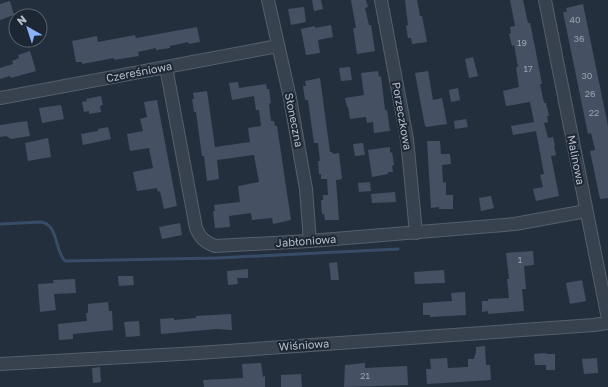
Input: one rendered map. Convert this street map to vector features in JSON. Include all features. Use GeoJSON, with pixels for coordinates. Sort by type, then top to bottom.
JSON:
{"type":"FeatureCollection","features":[{"type":"Feature","properties":{"kind":"street","name":"Słoneczna"},"geometry":{"type":"LineString","coordinates":[[268,0],[290,98],[306,189],[310,242]]}},
{"type":"Feature","properties":{"kind":"street","name":"Porzeczkowa"},"geometry":{"type":"LineString","coordinates":[[381,0],[407,139],[416,233]]}},
{"type":"Feature","properties":{"kind":"street","name":"Malinowa"},"geometry":{"type":"LineString","coordinates":[[545,0],[608,320]]}},
{"type":"Feature","properties":{"kind":"street","name":"Czereśniowa"},"geometry":{"type":"LineString","coordinates":[[0,98],[278,46]]}},
{"type":"Feature","properties":{"kind":"street","name":"Jabłoniowa"},"geometry":{"type":"LineString","coordinates":[[166,67],[196,228],[199,236],[206,242],[215,246],[310,242],[515,224],[586,211]]}},
{"type":"Feature","properties":{"kind":"street","name":"Wiśniowa"},"geometry":{"type":"LineString","coordinates":[[0,364],[206,352],[586,326],[608,323]]}},
{"type":"Feature","properties":{"kind":"building"},"geometry":{"type":"Polygon","coordinates":[[[312,0],[321,0],[323,9],[314,11],[312,0]]]}},
{"type":"Feature","properties":{"kind":"building"},"geometry":{"type":"Polygon","coordinates":[[[351,0],[366,0],[368,7],[365,8],[369,25],[371,25],[375,51],[357,54],[353,28],[356,28],[351,0]]]}},
{"type":"Feature","properties":{"kind":"building"},"geometry":{"type":"Polygon","coordinates":[[[405,0],[417,0],[427,42],[412,44],[411,38],[408,38],[405,0]]]}},
{"type":"Feature","properties":{"kind":"building"},"geometry":{"type":"Polygon","coordinates":[[[510,0],[523,0],[528,23],[530,23],[532,32],[544,103],[546,103],[549,116],[547,116],[548,122],[544,123],[548,138],[553,137],[555,146],[556,155],[551,156],[559,196],[536,201],[533,189],[543,187],[540,175],[544,174],[536,131],[513,135],[511,126],[534,122],[530,102],[506,106],[503,91],[519,87],[516,67],[518,67],[514,45],[512,46],[509,34],[511,33],[510,27],[515,26],[510,0]]]}},
{"type":"Feature","properties":{"kind":"building"},"geometry":{"type":"Polygon","coordinates":[[[10,1],[12,8],[8,8],[8,17],[0,20],[0,4],[10,1]]]}},
{"type":"Feature","properties":{"kind":"building"},"geometry":{"type":"Polygon","coordinates":[[[583,4],[608,126],[608,198],[600,199],[590,151],[595,150],[591,133],[588,134],[563,12],[567,12],[566,8],[583,4]]]}},
{"type":"Feature","properties":{"kind":"building"},"geometry":{"type":"Polygon","coordinates":[[[304,7],[306,22],[291,25],[288,9],[304,7]]]}},
{"type":"Feature","properties":{"kind":"building"},"geometry":{"type":"Polygon","coordinates":[[[331,25],[333,37],[318,40],[320,53],[306,55],[301,29],[331,25]]]}},
{"type":"Feature","properties":{"kind":"building"},"geometry":{"type":"Polygon","coordinates":[[[197,27],[200,42],[189,44],[188,42],[170,46],[170,48],[156,50],[156,48],[138,52],[139,56],[114,60],[114,58],[82,64],[82,62],[76,62],[72,41],[97,36],[98,42],[135,35],[136,38],[197,27]]]}},
{"type":"Feature","properties":{"kind":"building"},"geometry":{"type":"Polygon","coordinates":[[[30,51],[36,71],[11,78],[10,76],[0,79],[0,68],[13,64],[12,61],[19,58],[18,55],[30,51]]]}},
{"type":"Feature","properties":{"kind":"building"},"geometry":{"type":"Polygon","coordinates":[[[473,57],[478,76],[469,78],[465,59],[473,57]]]}},
{"type":"Feature","properties":{"kind":"building"},"geometry":{"type":"Polygon","coordinates":[[[350,67],[352,80],[341,81],[339,68],[350,67]]]}},
{"type":"Feature","properties":{"kind":"building"},"geometry":{"type":"Polygon","coordinates":[[[378,71],[379,77],[381,76],[385,110],[387,110],[390,131],[374,133],[373,122],[367,123],[366,117],[350,119],[345,98],[364,95],[361,73],[378,71]]]}},
{"type":"Feature","properties":{"kind":"building"},"geometry":{"type":"Polygon","coordinates":[[[428,71],[433,100],[442,98],[447,124],[425,126],[415,73],[428,71]]]}},
{"type":"Feature","properties":{"kind":"building"},"geometry":{"type":"Polygon","coordinates":[[[320,78],[330,152],[333,154],[339,153],[342,179],[336,180],[339,220],[325,220],[324,214],[322,214],[321,200],[323,200],[323,195],[328,195],[327,179],[321,179],[321,174],[319,174],[318,161],[320,161],[318,143],[314,143],[308,100],[305,100],[303,86],[306,86],[305,81],[320,78]]]}},
{"type":"Feature","properties":{"kind":"building"},"geometry":{"type":"Polygon","coordinates":[[[238,82],[239,88],[266,84],[267,89],[269,89],[271,121],[274,121],[275,126],[277,126],[291,220],[273,224],[272,218],[252,220],[251,213],[229,216],[230,227],[215,228],[213,211],[215,211],[214,205],[240,202],[238,186],[259,182],[254,155],[217,160],[219,179],[207,181],[196,112],[194,112],[192,99],[194,99],[193,93],[207,91],[215,147],[250,142],[248,128],[261,126],[259,110],[256,110],[254,96],[232,100],[229,83],[238,82]]]}},
{"type":"Feature","properties":{"kind":"building"},"geometry":{"type":"Polygon","coordinates":[[[458,88],[460,100],[451,102],[449,90],[458,88]]]}},
{"type":"Feature","properties":{"kind":"building"},"geometry":{"type":"Polygon","coordinates":[[[101,96],[103,105],[100,106],[101,112],[89,114],[89,111],[84,112],[82,102],[87,101],[86,99],[101,96]]]}},
{"type":"Feature","properties":{"kind":"building"},"geometry":{"type":"Polygon","coordinates":[[[157,100],[177,206],[164,209],[160,191],[158,192],[157,188],[137,191],[133,172],[153,168],[149,148],[130,151],[127,134],[143,131],[140,119],[147,117],[144,102],[157,100]]]}},
{"type":"Feature","properties":{"kind":"building"},"geometry":{"type":"Polygon","coordinates":[[[61,105],[64,119],[42,123],[39,108],[61,105]]]}},
{"type":"Feature","properties":{"kind":"building"},"geometry":{"type":"Polygon","coordinates":[[[466,119],[468,127],[455,129],[454,121],[466,119]]]}},
{"type":"Feature","properties":{"kind":"building"},"geometry":{"type":"Polygon","coordinates":[[[27,121],[30,136],[11,139],[6,136],[0,137],[0,125],[27,121]]]}},
{"type":"Feature","properties":{"kind":"building"},"geometry":{"type":"Polygon","coordinates":[[[108,127],[111,139],[83,145],[81,134],[98,131],[98,129],[108,127]]]}},
{"type":"Feature","properties":{"kind":"building"},"geometry":{"type":"Polygon","coordinates":[[[48,138],[51,157],[28,161],[25,143],[48,138]]]}},
{"type":"Feature","properties":{"kind":"building"},"geometry":{"type":"Polygon","coordinates":[[[427,141],[440,141],[441,154],[450,154],[451,164],[442,165],[443,183],[446,182],[446,195],[453,195],[453,209],[439,209],[439,207],[431,208],[427,141]]]}},
{"type":"Feature","properties":{"kind":"building"},"geometry":{"type":"Polygon","coordinates":[[[363,143],[365,155],[355,156],[353,144],[363,143]]]}},
{"type":"Feature","properties":{"kind":"building"},"geometry":{"type":"Polygon","coordinates":[[[390,147],[390,153],[392,152],[394,165],[392,166],[393,172],[372,177],[368,150],[390,147]]]}},
{"type":"Feature","properties":{"kind":"building"},"geometry":{"type":"Polygon","coordinates":[[[370,182],[371,191],[359,192],[358,183],[370,182]]]}},
{"type":"Feature","properties":{"kind":"building"},"geometry":{"type":"Polygon","coordinates":[[[395,192],[396,202],[372,203],[371,194],[395,192]]]}},
{"type":"Feature","properties":{"kind":"building"},"geometry":{"type":"Polygon","coordinates":[[[491,196],[494,208],[481,211],[479,198],[491,196]]]}},
{"type":"Feature","properties":{"kind":"building"},"geometry":{"type":"Polygon","coordinates":[[[180,223],[182,235],[162,239],[159,227],[180,223]]]}},
{"type":"Feature","properties":{"kind":"building"},"geometry":{"type":"Polygon","coordinates":[[[533,251],[534,265],[524,266],[526,289],[522,289],[524,311],[488,314],[488,311],[482,312],[482,301],[488,301],[488,299],[509,298],[507,279],[509,279],[506,253],[533,251]]]}},
{"type":"Feature","properties":{"kind":"building"},"geometry":{"type":"Polygon","coordinates":[[[337,262],[339,280],[331,280],[329,263],[337,262]]]}},
{"type":"Feature","properties":{"kind":"building"},"geometry":{"type":"Polygon","coordinates":[[[248,269],[248,278],[237,278],[238,284],[228,285],[227,271],[248,269]]]}},
{"type":"Feature","properties":{"kind":"building"},"geometry":{"type":"Polygon","coordinates":[[[444,270],[445,283],[415,284],[414,272],[444,270]]]}},
{"type":"Feature","properties":{"kind":"building"},"geometry":{"type":"Polygon","coordinates":[[[118,276],[133,276],[134,285],[119,286],[118,276]]]}},
{"type":"Feature","properties":{"kind":"building"},"geometry":{"type":"Polygon","coordinates":[[[75,279],[76,293],[54,294],[56,310],[40,312],[38,284],[54,283],[53,280],[75,279]]]}},
{"type":"Feature","properties":{"kind":"building"},"geometry":{"type":"Polygon","coordinates":[[[582,280],[586,301],[570,304],[566,283],[582,280]]]}},
{"type":"Feature","properties":{"kind":"building"},"geometry":{"type":"Polygon","coordinates":[[[465,292],[466,315],[430,317],[430,315],[423,315],[423,303],[452,301],[451,293],[465,292]]]}},
{"type":"Feature","properties":{"kind":"building"},"geometry":{"type":"Polygon","coordinates":[[[108,302],[109,311],[112,311],[113,330],[73,334],[73,339],[59,340],[58,324],[87,321],[86,313],[88,313],[88,304],[108,302]]]}},
{"type":"Feature","properties":{"kind":"building"},"geometry":{"type":"Polygon","coordinates":[[[231,314],[232,330],[217,329],[161,334],[160,319],[174,318],[174,320],[196,318],[196,316],[231,314]]]}},
{"type":"Feature","properties":{"kind":"building"},"geometry":{"type":"Polygon","coordinates":[[[139,321],[140,336],[126,337],[124,322],[139,321]]]}},
{"type":"Feature","properties":{"kind":"building"},"geometry":{"type":"Polygon","coordinates":[[[485,346],[486,365],[490,365],[491,380],[427,384],[426,369],[431,369],[430,359],[447,358],[448,368],[468,367],[468,359],[474,359],[476,347],[485,346]]]}},
{"type":"Feature","properties":{"kind":"building"},"geometry":{"type":"Polygon","coordinates":[[[534,354],[555,354],[555,370],[546,370],[546,365],[535,365],[534,354]]]}},
{"type":"Feature","properties":{"kind":"building"},"geometry":{"type":"Polygon","coordinates":[[[597,358],[598,373],[584,374],[582,359],[597,358]]]}},
{"type":"Feature","properties":{"kind":"building"},"geometry":{"type":"Polygon","coordinates":[[[261,363],[263,377],[265,376],[265,387],[204,387],[203,380],[243,378],[242,364],[261,363]]]}},
{"type":"Feature","properties":{"kind":"building"},"geometry":{"type":"Polygon","coordinates":[[[365,363],[365,368],[407,366],[408,385],[344,387],[345,365],[365,363]]]}},
{"type":"Feature","properties":{"kind":"building"},"geometry":{"type":"Polygon","coordinates":[[[100,367],[101,382],[93,383],[92,368],[100,367]]]}},
{"type":"Feature","properties":{"kind":"building"},"geometry":{"type":"Polygon","coordinates":[[[301,374],[302,387],[281,387],[281,375],[301,374]]]}},
{"type":"Feature","properties":{"kind":"waterway"},"geometry":{"type":"LineString","coordinates":[[0,224],[41,222],[47,224],[54,233],[59,251],[65,261],[217,258],[398,249]]}}]}
